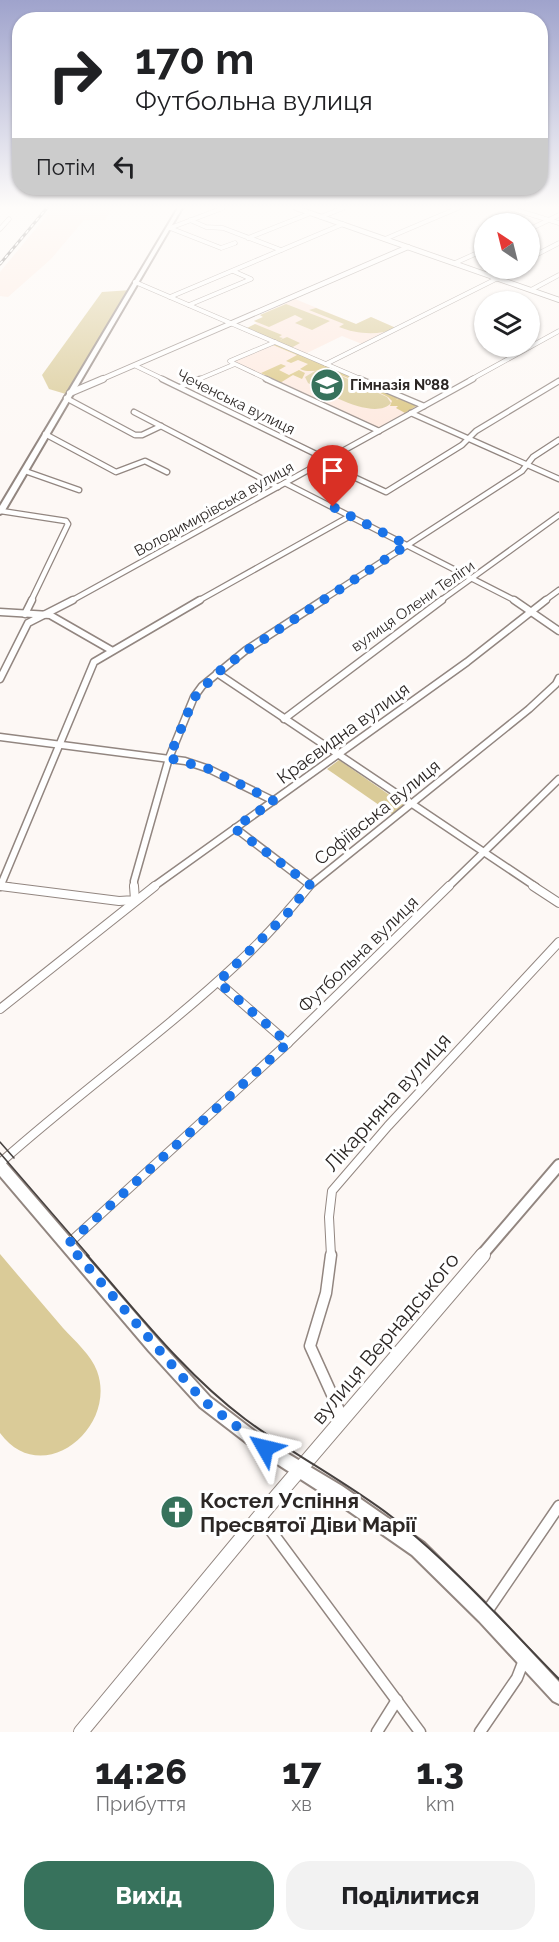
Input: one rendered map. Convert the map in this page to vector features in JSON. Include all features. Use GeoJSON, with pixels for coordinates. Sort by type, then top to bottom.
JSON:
{"type":"FeatureCollection","features":[{"type":"Feature","properties":{"kind":"main road"},"geometry":{"type":"LineString","coordinates":[[0,512],[131,289]]}},
{"type":"Feature","properties":{"kind":"main road"},"geometry":{"type":"LineString","coordinates":[[0,1164],[154,1346],[205,1402],[265,1448],[336,1492],[418,1549],[559,1695]]}},
{"type":"Feature","properties":{"kind":"street"},"geometry":{"type":"LineString","coordinates":[[151,289],[424,406]]}},
{"type":"Feature","properties":{"kind":"street"},"geometry":{"type":"LineString","coordinates":[[170,297],[190,289]]}},
{"type":"Feature","properties":{"kind":"street"},"geometry":{"type":"LineString","coordinates":[[189,305],[228,289]]}},
{"type":"Feature","properties":{"kind":"street"},"geometry":{"type":"LineString","coordinates":[[68,396],[312,289]]}},
{"type":"Feature","properties":{"kind":"street"},"geometry":{"type":"LineString","coordinates":[[326,364],[472,289]]}},
{"type":"Feature","properties":{"kind":"street"},"geometry":{"type":"LineString","coordinates":[[528,289],[559,300]]}},
{"type":"Feature","properties":{"kind":"street","name":"Володимирівська вулиця"},"geometry":{"type":"LineString","coordinates":[[0,679],[28,623],[559,331]]}},
{"type":"Feature","properties":{"kind":"street"},"geometry":{"type":"LineString","coordinates":[[275,342],[230,362],[379,431]]}},
{"type":"Feature","properties":{"kind":"street"},"geometry":{"type":"LineString","coordinates":[[180,387],[235,364]]}},
{"type":"Feature","properties":{"kind":"street","name":"Чеченська вулиця"},"geometry":{"type":"LineString","coordinates":[[136,366],[318,455],[323,462],[386,492],[462,445],[468,438]]}},
{"type":"Feature","properties":{"kind":"street"},"geometry":{"type":"LineString","coordinates":[[468,438],[559,381]]}},
{"type":"Feature","properties":{"kind":"street"},"geometry":{"type":"LineString","coordinates":[[68,396],[135,435],[142,435],[161,426]]}},
{"type":"Feature","properties":{"kind":"street"},"geometry":{"type":"LineString","coordinates":[[134,412],[278,486]]}},
{"type":"Feature","properties":{"kind":"street"},"geometry":{"type":"LineString","coordinates":[[411,413],[559,479]]}},
{"type":"Feature","properties":{"kind":"street"},"geometry":{"type":"LineString","coordinates":[[45,434],[116,472],[145,461],[167,472]]}},
{"type":"Feature","properties":{"kind":"street"},"geometry":{"type":"LineString","coordinates":[[350,516],[111,650],[94,662],[57,744],[0,886],[119,901],[135,900],[134,881],[169,758],[194,698],[217,673],[246,651],[522,471],[532,457],[559,440]]}},
{"type":"Feature","properties":{"kind":"street"},"geometry":{"type":"LineString","coordinates":[[25,471],[79,490]]}},
{"type":"Feature","properties":{"kind":"street"},"geometry":{"type":"LineString","coordinates":[[285,483],[532,611],[547,625],[559,632]]}},
{"type":"Feature","properties":{"kind":"street"},"geometry":{"type":"LineString","coordinates":[[0,512],[66,521],[68,524],[25,614]]}},
{"type":"Feature","properties":{"kind":"street","name":"вулиця Олени Теліги"},"geometry":{"type":"LineString","coordinates":[[284,719],[365,654],[473,579],[559,515]]}},
{"type":"Feature","properties":{"kind":"street","name":"Краєвидна вулиця"},"geometry":{"type":"LineString","coordinates":[[0,1009],[135,900],[467,662],[559,590]]}},
{"type":"Feature","properties":{"kind":"street"},"geometry":{"type":"LineString","coordinates":[[0,612],[50,615],[111,650]]}},
{"type":"Feature","properties":{"kind":"street"},"geometry":{"type":"LineString","coordinates":[[217,673],[559,903]]}},
{"type":"Feature","properties":{"kind":"street","name":"Софіївська вулиця"},"geometry":{"type":"LineString","coordinates":[[0,1164],[218,982],[287,914],[310,885],[529,709],[556,684],[559,678]]}},
{"type":"Feature","properties":{"kind":"street"},"geometry":{"type":"LineString","coordinates":[[0,737],[169,758],[209,769],[274,801]]}},
{"type":"Feature","properties":{"kind":"street","name":"Футбольна вулиця"},"geometry":{"type":"LineString","coordinates":[[68,1244],[288,1043],[559,779]]}},
{"type":"Feature","properties":{"kind":"street"},"geometry":{"type":"LineString","coordinates":[[234,828],[310,885]]}},
{"type":"Feature","properties":{"kind":"street","name":"Лікарняна вулиця"},"geometry":{"type":"LineString","coordinates":[[343,1419],[310,1346],[324,1300],[331,1260],[329,1204],[332,1191],[387,1126],[559,942]]}},
{"type":"Feature","properties":{"kind":"street"},"geometry":{"type":"LineString","coordinates":[[218,982],[288,1043]]}},
{"type":"Feature","properties":{"kind":"street","name":"вулиця Вернадського"},"geometry":{"type":"LineString","coordinates":[[81,1732],[260,1516],[559,1166]]}},
{"type":"Feature","properties":{"kind":"street"},"geometry":{"type":"LineString","coordinates":[[485,1616],[559,1506]]}},
{"type":"Feature","properties":{"kind":"street"},"geometry":{"type":"LineString","coordinates":[[260,1516],[420,1732]]}},
{"type":"Feature","properties":{"kind":"street"},"geometry":{"type":"LineString","coordinates":[[480,1732],[517,1678],[525,1659]]}},
{"type":"Feature","properties":{"kind":"street"},"geometry":{"type":"LineString","coordinates":[[377,1732],[397,1700]]}},
{"type":"Feature","properties":{"kind":"shaded area"},"geometry":{"type":"Polygon","coordinates":[[[0,289],[17,289],[8,297],[0,296],[0,289]]]}},
{"type":"Feature","properties":{"kind":"shaded area"},"geometry":{"type":"Polygon","coordinates":[[[131,290],[69,395],[49,389],[42,375],[102,292],[131,290]]]}},
{"type":"Feature","properties":{"kind":"shaded area"},"geometry":{"type":"Polygon","coordinates":[[[295,299],[356,324],[371,317],[396,328],[362,344],[342,336],[305,354],[245,329],[257,323],[254,321],[263,317],[260,315],[295,299]]]}},
{"type":"Feature","properties":{"kind":"shaded area"},"geometry":{"type":"Polygon","coordinates":[[[286,304],[330,321],[312,330],[295,323],[303,319],[295,315],[269,327],[254,321],[263,317],[260,315],[286,304]]]}},
{"type":"Feature","properties":{"kind":"shaded area"},"geometry":{"type":"Polygon","coordinates":[[[316,308],[356,324],[371,317],[396,328],[375,333],[353,331],[339,327],[344,324],[309,310],[316,308]]]}},
{"type":"Feature","properties":{"kind":"shaded area"},"geometry":{"type":"Polygon","coordinates":[[[255,324],[282,335],[279,337],[283,338],[280,340],[287,337],[300,343],[291,348],[245,329],[255,324]]]}},
{"type":"Feature","properties":{"kind":"shaded area","name":"Гімназія №88"},"geometry":{"type":"Polygon","coordinates":[[[275,342],[424,406],[379,431],[230,361],[275,342]]]}},
{"type":"Feature","properties":{"kind":"shaded area"},"geometry":{"type":"Polygon","coordinates":[[[273,345],[399,397],[396,400],[400,398],[418,405],[405,413],[396,408],[398,406],[390,406],[392,401],[388,397],[346,377],[328,371],[300,369],[308,364],[298,360],[291,363],[286,361],[297,355],[273,345]]]}},
{"type":"Feature","properties":{"kind":"shaded area"},"geometry":{"type":"Polygon","coordinates":[[[281,364],[286,366],[279,370],[289,375],[299,370],[305,373],[302,379],[293,375],[280,383],[261,373],[281,364]]]}},
{"type":"Feature","properties":{"kind":"shaded area"},"geometry":{"type":"Polygon","coordinates":[[[315,371],[333,372],[387,397],[391,403],[384,408],[374,409],[350,404],[308,383],[305,377],[315,371]]]}},
{"type":"Feature","properties":{"kind":"shaded area"},"geometry":{"type":"Polygon","coordinates":[[[339,760],[404,805],[392,814],[327,769],[339,760]]]}},
{"type":"Feature","properties":{"kind":"shaded area"},"geometry":{"type":"Polygon","coordinates":[[[0,1254],[87,1354],[97,1371],[101,1392],[97,1413],[87,1431],[72,1445],[55,1453],[36,1455],[17,1449],[0,1433],[0,1254]]]}},
{"type":"Feature","properties":{"kind":"tram line"},"geometry":{"type":"LineString","coordinates":[[0,1142],[14,1158]]}},
{"type":"Feature","properties":{"kind":"tram line"},"geometry":{"type":"LineString","coordinates":[[0,1153],[89,1256]]}},
{"type":"Feature","properties":{"kind":"tram line"},"geometry":{"type":"LineString","coordinates":[[87,1255],[181,1362],[223,1401],[263,1432],[356,1491],[414,1535],[478,1595],[559,1679]]}},
{"type":"Feature","properties":{"kind":"place","name":"Гімназія №88"},"geometry":{"type":"Point","coordinates":[327,385]}},
{"type":"Feature","properties":{"kind":"place","name":"Костел Успіння Пресвятої Діви Марії"},"geometry":{"type":"Point","coordinates":[177,1512]}},
{"type":"Feature","properties":{"kind":"route"},"geometry":{"type":"LineString","coordinates":[[265,1448],[205,1402],[154,1346],[68,1244],[288,1043],[218,982],[287,914],[310,885],[234,828],[274,801],[209,769],[169,758],[194,698],[202,686],[234,659],[407,545],[333,507]]}}]}
